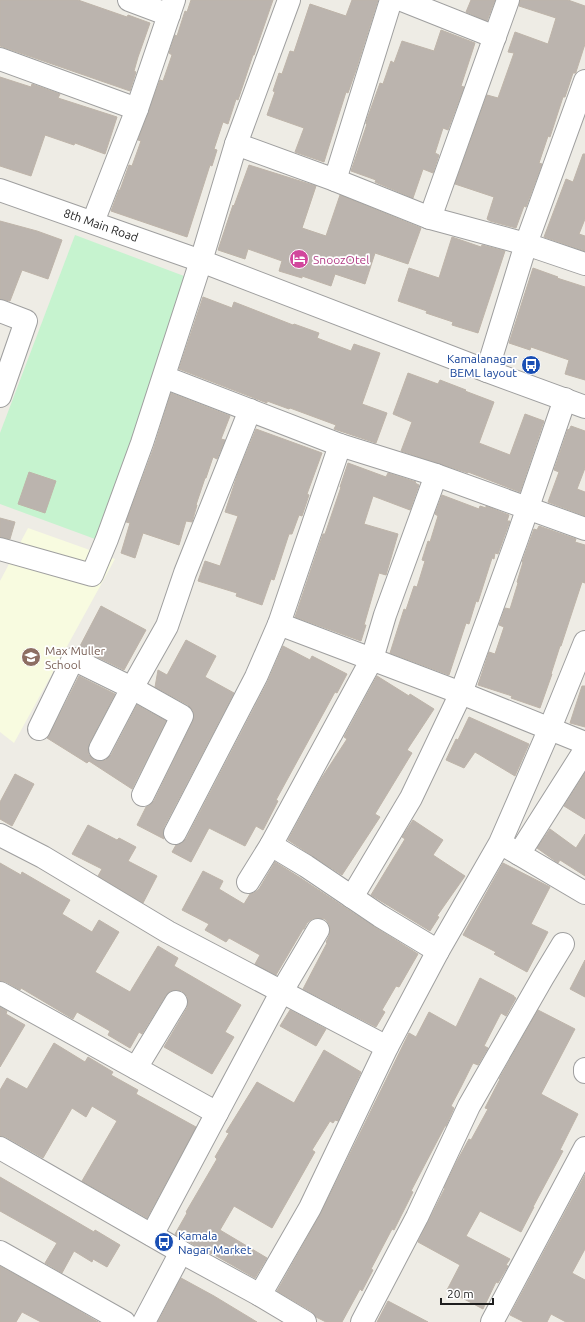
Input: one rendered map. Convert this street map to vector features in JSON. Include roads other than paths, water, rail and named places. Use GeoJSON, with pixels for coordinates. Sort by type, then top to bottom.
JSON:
{"type":"FeatureCollection","features":[{"type":"Feature","properties":{"kind":"street"},"geometry":{"type":"LineString","coordinates":[[93,222],[137,109],[172,7],[129,0]]}},
{"type":"Feature","properties":{"kind":"street"},"geometry":{"type":"LineString","coordinates":[[0,549],[92,575],[115,517],[164,377],[202,261],[236,144],[289,0]]}},
{"type":"Feature","properties":{"kind":"street"},"geometry":{"type":"LineString","coordinates":[[335,180],[391,0]]}},
{"type":"Feature","properties":{"kind":"street"},"geometry":{"type":"LineString","coordinates":[[402,0],[495,37]]}},
{"type":"Feature","properties":{"kind":"street"},"geometry":{"type":"LineString","coordinates":[[430,218],[508,0]]}},
{"type":"Feature","properties":{"kind":"street"},"geometry":{"type":"LineString","coordinates":[[0,59],[137,109]]}},
{"type":"Feature","properties":{"kind":"street"},"geometry":{"type":"LineString","coordinates":[[487,371],[526,244],[585,81]]}},
{"type":"Feature","properties":{"kind":"street"},"geometry":{"type":"LineString","coordinates":[[236,144],[335,180],[430,218],[526,244],[585,264]]}},
{"type":"Feature","properties":{"kind":"street","name":"8th Main Road"},"geometry":{"type":"LineString","coordinates":[[0,190],[202,261],[487,371],[585,407]]}},
{"type":"Feature","properties":{"kind":"street"},"geometry":{"type":"LineString","coordinates":[[0,311],[26,320],[0,396]]}},
{"type":"Feature","properties":{"kind":"street"},"geometry":{"type":"LineString","coordinates":[[164,377],[340,445],[436,475],[585,529]]}},
{"type":"Feature","properties":{"kind":"street"},"geometry":{"type":"LineString","coordinates":[[352,897],[412,798],[461,693],[565,399]]}},
{"type":"Feature","properties":{"kind":"street"},"geometry":{"type":"LineString","coordinates":[[100,749],[167,626],[185,573],[250,410]]}},
{"type":"Feature","properties":{"kind":"street"},"geometry":{"type":"LineString","coordinates":[[175,833],[253,683],[279,624],[340,445]]}},
{"type":"Feature","properties":{"kind":"street"},"geometry":{"type":"LineString","coordinates":[[248,882],[271,845],[372,659],[385,615],[436,475]]}},
{"type":"Feature","properties":{"kind":"street"},"geometry":{"type":"LineString","coordinates":[[279,624],[461,693],[585,743]]}},
{"type":"Feature","properties":{"kind":"street"},"geometry":{"type":"LineString","coordinates":[[260,1295],[310,1208],[387,1047],[438,951],[500,843],[550,728],[585,642]]}},
{"type":"Feature","properties":{"kind":"street"},"geometry":{"type":"LineString","coordinates":[[39,730],[73,659],[132,688],[182,716],[143,795]]}},
{"type":"Feature","properties":{"kind":"street"},"geometry":{"type":"LineString","coordinates":[[519,854],[585,750]]}},
{"type":"Feature","properties":{"kind":"street"},"geometry":{"type":"LineString","coordinates":[[0,835],[43,857],[168,932],[387,1047]]}},
{"type":"Feature","properties":{"kind":"street"},"geometry":{"type":"LineString","coordinates":[[500,843],[585,893]]}},
{"type":"Feature","properties":{"kind":"street"},"geometry":{"type":"LineString","coordinates":[[271,845],[306,866],[380,916],[438,951]]}},
{"type":"Feature","properties":{"kind":"street"},"geometry":{"type":"LineString","coordinates":[[152,1235],[282,991],[318,930]]}},
{"type":"Feature","properties":{"kind":"street"},"geometry":{"type":"LineString","coordinates":[[362,1322],[417,1217],[469,1106],[563,944]]}},
{"type":"Feature","properties":{"kind":"street"},"geometry":{"type":"LineString","coordinates":[[0,993],[217,1113]]}},
{"type":"Feature","properties":{"kind":"street"},"geometry":{"type":"LineString","coordinates":[[136,1068],[176,1002]]}},
{"type":"Feature","properties":{"kind":"street"},"geometry":{"type":"LineString","coordinates":[[0,1148],[305,1322]]}},
{"type":"Feature","properties":{"kind":"street"},"geometry":{"type":"LineString","coordinates":[[492,1322],[585,1148]]}},
{"type":"Feature","properties":{"kind":"street"},"geometry":{"type":"LineString","coordinates":[[0,1252],[124,1322]]}},
{"type":"Feature","properties":{"kind":"street"},"geometry":{"type":"LineString","coordinates":[[144,1322],[180,1252]]}},
{"type":"Feature","properties":{"kind":"place","name":"SnoozOtel"},"geometry":{"type":"Point","coordinates":[299,259]}},
{"type":"Feature","properties":{"kind":"place","name":"Kamalanagar BEML layout"},"geometry":{"type":"Point","coordinates":[531,365]}},
{"type":"Feature","properties":{"kind":"place","name":"Max Muller School"},"geometry":{"type":"Point","coordinates":[31,657]}},
{"type":"Feature","properties":{"kind":"place","name":"Kamala Nagar Market"},"geometry":{"type":"Point","coordinates":[164,1242]}}]}
